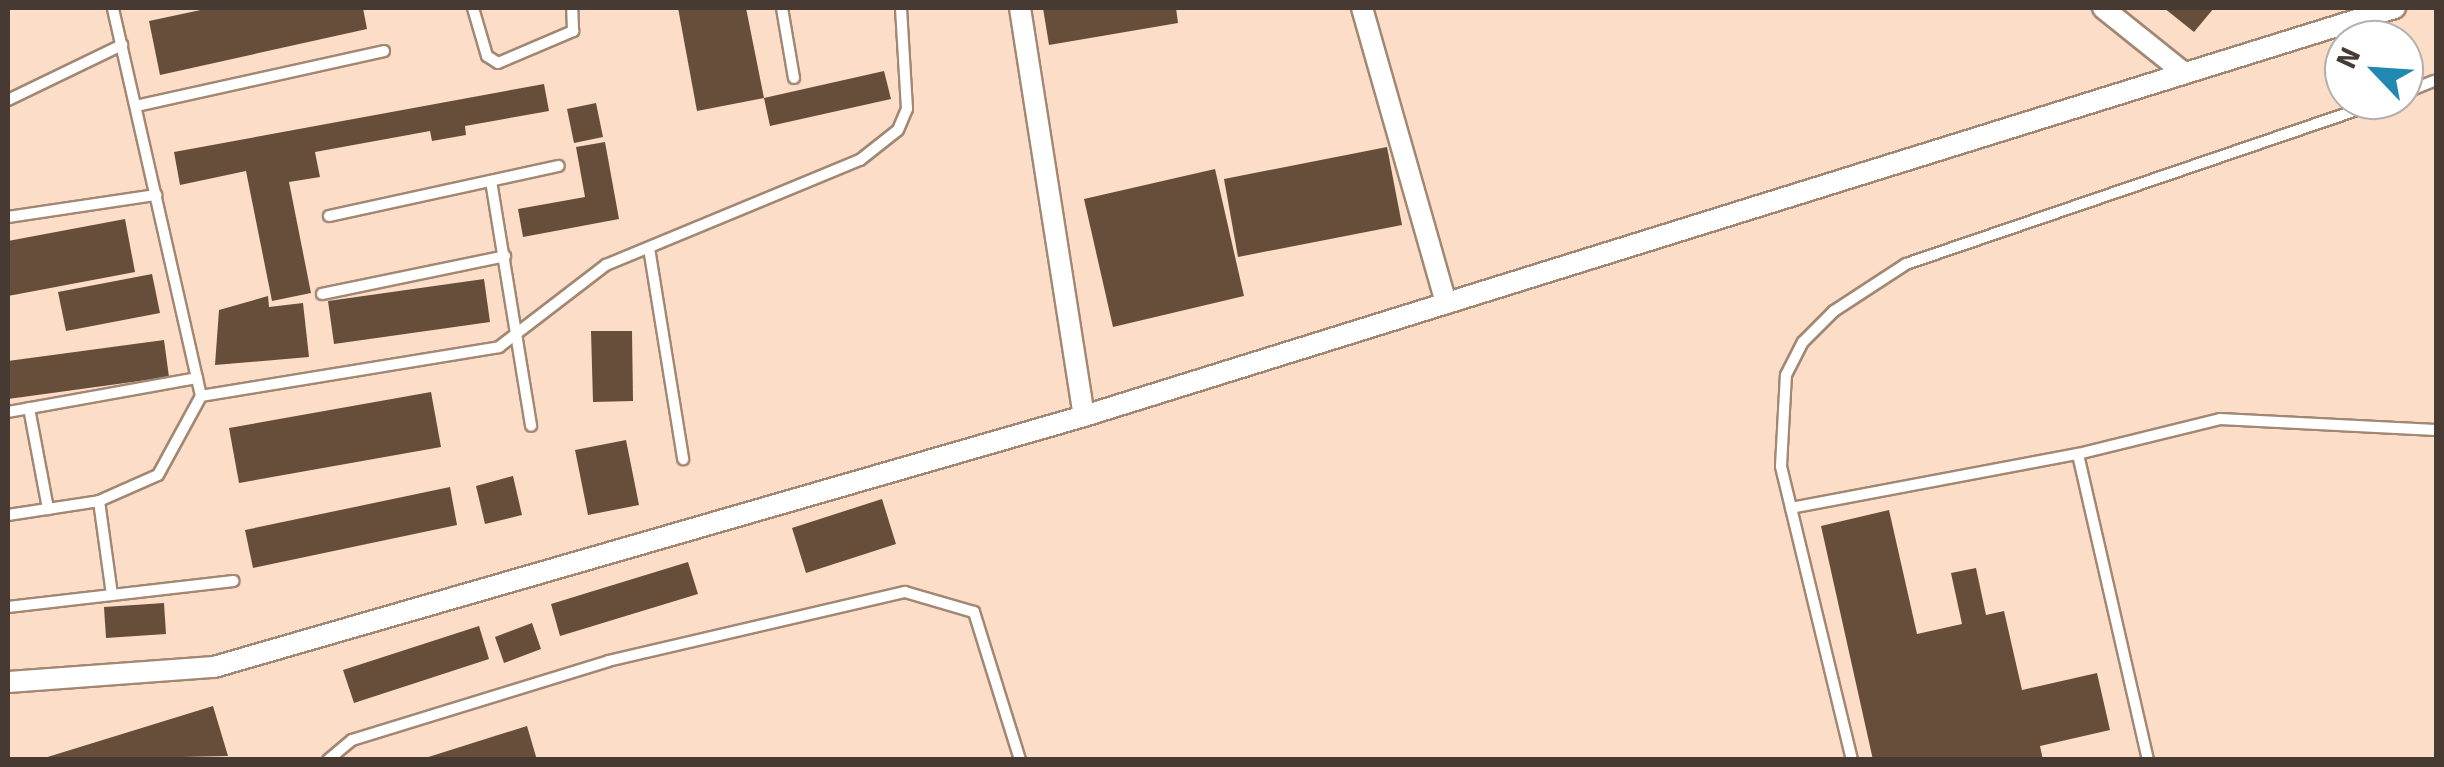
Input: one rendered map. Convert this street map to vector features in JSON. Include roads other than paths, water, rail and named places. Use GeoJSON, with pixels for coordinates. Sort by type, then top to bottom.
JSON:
{"type":"FeatureCollection","features":[{"type":"Feature","properties":{"kind":"street"},"geometry":{"type":"LineString","coordinates":[[1020,8],[1084,416]]}},
{"type":"Feature","properties":{"kind":"street"},"geometry":{"type":"LineString","coordinates":[[1362,8],[1446,303]]}},
{"type":"Feature","properties":{"kind":"street"},"geometry":{"type":"LineString","coordinates":[[2103,8],[2184,74]]}},
{"type":"Feature","properties":{"kind":"street"},"geometry":{"type":"LineString","coordinates":[[8,682],[214,666],[1084,416],[2395,8]]}},
{"type":"Feature","properties":{"kind":"lane"},"geometry":{"type":"LineString","coordinates":[[8,516],[100,501],[158,476],[201,396],[113,8]]}},
{"type":"Feature","properties":{"kind":"lane"},"geometry":{"type":"LineString","coordinates":[[473,8],[487,56],[498,63],[574,30],[572,8]]}},
{"type":"Feature","properties":{"kind":"lane"},"geometry":{"type":"LineString","coordinates":[[782,8],[794,78]]}},
{"type":"Feature","properties":{"kind":"lane"},"geometry":{"type":"LineString","coordinates":[[201,396],[520,339],[587,276],[879,148],[907,109],[901,8]]}},
{"type":"Feature","properties":{"kind":"lane"},"geometry":{"type":"LineString","coordinates":[[8,100],[122,45]]}},
{"type":"Feature","properties":{"kind":"lane"},"geometry":{"type":"LineString","coordinates":[[136,106],[384,51]]}},
{"type":"Feature","properties":{"kind":"lane"},"geometry":{"type":"LineString","coordinates":[[2424,85],[2434,81]]}},
{"type":"Feature","properties":{"kind":"lane"},"geometry":{"type":"LineString","coordinates":[[1852,760],[1781,466],[1786,374],[1803,342],[1870,283],[1906,264],[2327,120]]}},
{"type":"Feature","properties":{"kind":"lane"},"geometry":{"type":"LineString","coordinates":[[330,216],[559,166]]}},
{"type":"Feature","properties":{"kind":"lane"},"geometry":{"type":"LineString","coordinates":[[491,181],[532,426]]}},
{"type":"Feature","properties":{"kind":"lane"},"geometry":{"type":"LineString","coordinates":[[8,217],[156,196]]}},
{"type":"Feature","properties":{"kind":"lane"},"geometry":{"type":"LineString","coordinates":[[649,248],[684,459]]}},
{"type":"Feature","properties":{"kind":"lane"},"geometry":{"type":"LineString","coordinates":[[322,294],[505,256]]}},
{"type":"Feature","properties":{"kind":"lane"},"geometry":{"type":"LineString","coordinates":[[8,412],[196,378]]}},
{"type":"Feature","properties":{"kind":"lane"},"geometry":{"type":"LineString","coordinates":[[30,408],[48,509]]}},
{"type":"Feature","properties":{"kind":"lane"},"geometry":{"type":"LineString","coordinates":[[1792,508],[2078,454],[2220,420],[2436,430]]}},
{"type":"Feature","properties":{"kind":"lane"},"geometry":{"type":"LineString","coordinates":[[2078,454],[2148,760]]}},
{"type":"Feature","properties":{"kind":"lane"},"geometry":{"type":"LineString","coordinates":[[100,501],[112,595]]}},
{"type":"Feature","properties":{"kind":"lane"},"geometry":{"type":"LineString","coordinates":[[8,607],[234,582]]}},
{"type":"Feature","properties":{"kind":"lane"},"geometry":{"type":"LineString","coordinates":[[328,760],[352,740],[608,661],[904,592],[974,612],[1020,760]]}}]}
